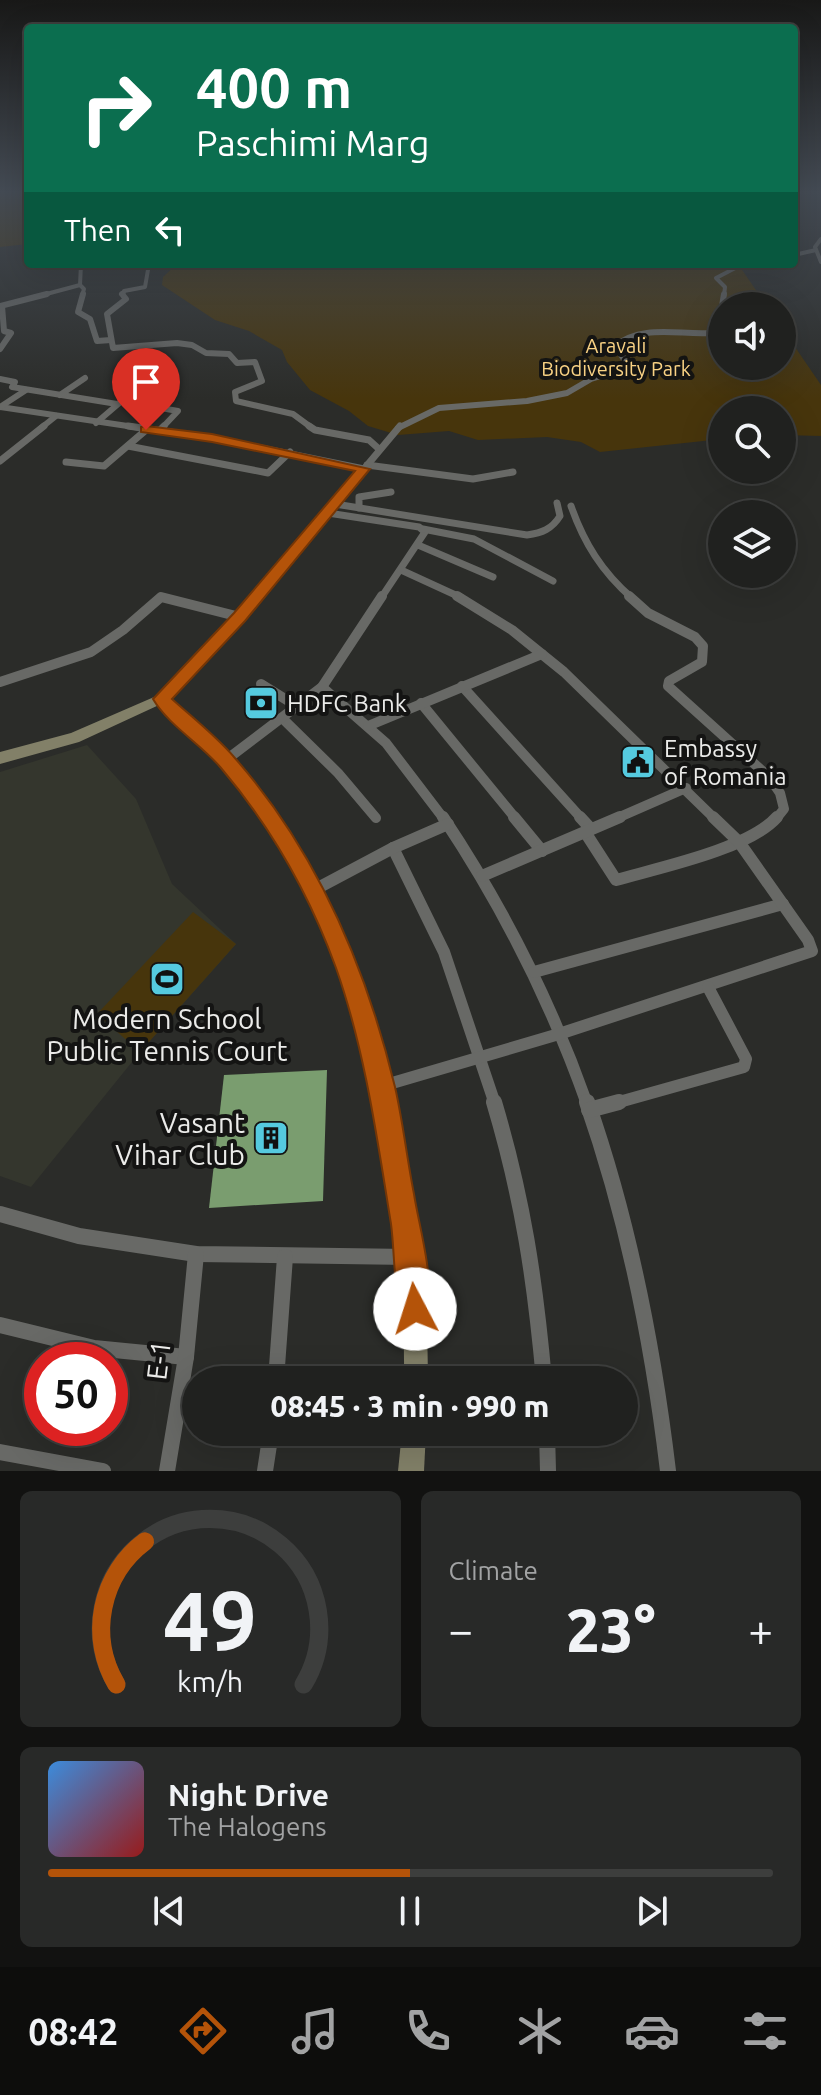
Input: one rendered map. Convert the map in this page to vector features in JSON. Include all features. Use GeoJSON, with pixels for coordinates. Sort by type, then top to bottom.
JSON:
{"type":"FeatureCollection","features":[{"type":"Feature","properties":{"kind":"main road"},"geometry":{"type":"LineString","coordinates":[[0,750],[68,731],[146,700],[163,700],[226,760],[283,837],[314,890],[349,971],[382,1086],[410,1257],[417,1335],[416,1366]]}},
{"type":"Feature","properties":{"kind":"main road"},"geometry":{"type":"LineString","coordinates":[[0,758],[74,738],[163,700]]}},
{"type":"Feature","properties":{"kind":"main road"},"geometry":{"type":"LineString","coordinates":[[411,1471],[413,1446]]}},
{"type":"Feature","properties":{"kind":"street"},"geometry":{"type":"LineString","coordinates":[[81,268],[80,285],[84,289],[78,312],[90,319],[97,341],[111,340]]}},
{"type":"Feature","properties":{"kind":"street"},"geometry":{"type":"LineString","coordinates":[[148,268],[145,287],[124,291],[122,294],[126,299],[107,314],[114,348],[182,343],[206,353],[229,354],[237,363],[255,362],[262,381],[235,392],[236,401],[293,414],[315,430],[369,440],[379,449]]}},
{"type":"Feature","properties":{"kind":"street"},"geometry":{"type":"LineString","coordinates":[[724,292],[725,287],[716,278],[735,268]]}},
{"type":"Feature","properties":{"kind":"street"},"geometry":{"type":"LineString","coordinates":[[0,349],[11,333],[4,331],[1,306],[23,302],[45,291],[80,285]]}},
{"type":"Feature","properties":{"kind":"street"},"geometry":{"type":"LineString","coordinates":[[163,700],[195,670],[195,665],[240,617],[401,424],[431,410],[527,401],[574,391],[591,379],[626,368],[626,362],[615,350],[622,339],[638,334],[708,333]]}},
{"type":"Feature","properties":{"kind":"street"},"geometry":{"type":"LineString","coordinates":[[60,395],[85,378]]}},
{"type":"Feature","properties":{"kind":"street"},"geometry":{"type":"LineString","coordinates":[[0,379],[15,382],[12,387],[26,390],[178,411],[159,431]]}},
{"type":"Feature","properties":{"kind":"street"},"geometry":{"type":"LineString","coordinates":[[96,423],[138,387]]}},
{"type":"Feature","properties":{"kind":"street"},"geometry":{"type":"LineString","coordinates":[[0,407],[26,390]]}},
{"type":"Feature","properties":{"kind":"street"},"geometry":{"type":"LineString","coordinates":[[0,407],[212,438],[365,467],[473,479],[513,472]]}},
{"type":"Feature","properties":{"kind":"street"},"geometry":{"type":"LineString","coordinates":[[0,461],[56,416]]}},
{"type":"Feature","properties":{"kind":"street"},"geometry":{"type":"LineString","coordinates":[[66,462],[101,467],[146,430]]}},
{"type":"Feature","properties":{"kind":"street"},"geometry":{"type":"LineString","coordinates":[[192,458],[212,438]]}},
{"type":"Feature","properties":{"kind":"street"},"geometry":{"type":"LineString","coordinates":[[128,446],[270,473],[290,452]]}},
{"type":"Feature","properties":{"kind":"street"},"geometry":{"type":"LineString","coordinates":[[359,508],[359,497],[391,492]]}},
{"type":"Feature","properties":{"kind":"street"},"geometry":{"type":"LineString","coordinates":[[335,504],[527,535],[543,533],[553,526],[560,516],[557,503]]}},
{"type":"Feature","properties":{"kind":"street"},"geometry":{"type":"LineString","coordinates":[[462,686],[588,830],[616,880],[739,842],[780,817],[784,809],[783,798],[767,774],[669,689],[669,681],[702,662],[703,646],[695,637],[648,613],[609,578],[582,537],[571,506]]}},
{"type":"Feature","properties":{"kind":"street"},"geometry":{"type":"LineString","coordinates":[[328,513],[437,530],[477,542],[553,581]]}},
{"type":"Feature","properties":{"kind":"street"},"geometry":{"type":"LineString","coordinates":[[226,760],[322,687],[418,545],[424,535],[423,529]]}},
{"type":"Feature","properties":{"kind":"street"},"geometry":{"type":"LineString","coordinates":[[418,545],[493,577]]}},
{"type":"Feature","properties":{"kind":"street"},"geometry":{"type":"LineString","coordinates":[[382,1086],[559,1034],[812,951],[739,842],[686,788],[542,654],[470,602],[401,570]]}},
{"type":"Feature","properties":{"kind":"street"},"geometry":{"type":"LineString","coordinates":[[0,682],[91,652],[123,630],[161,597],[240,617]]}},
{"type":"Feature","properties":{"kind":"street"},"geometry":{"type":"LineString","coordinates":[[368,726],[542,654]]}},
{"type":"Feature","properties":{"kind":"street"},"geometry":{"type":"LineString","coordinates":[[261,684],[298,707]]}},
{"type":"Feature","properties":{"kind":"street"},"geometry":{"type":"LineString","coordinates":[[322,687],[397,755],[482,876],[534,972],[589,1110],[642,1290],[659,1380],[668,1471]]}},
{"type":"Feature","properties":{"kind":"street"},"geometry":{"type":"LineString","coordinates":[[421,703],[542,851]]}},
{"type":"Feature","properties":{"kind":"street"},"geometry":{"type":"LineString","coordinates":[[282,718],[338,773],[376,818]]}},
{"type":"Feature","properties":{"kind":"street"},"geometry":{"type":"LineString","coordinates":[[482,876],[686,788]]}},
{"type":"Feature","properties":{"kind":"street"},"geometry":{"type":"LineString","coordinates":[[314,890],[393,848],[448,824]]}},
{"type":"Feature","properties":{"kind":"street"},"geometry":{"type":"LineString","coordinates":[[393,848],[438,934],[457,979],[480,1056],[520,1201],[536,1287],[543,1366]]}},
{"type":"Feature","properties":{"kind":"street"},"geometry":{"type":"LineString","coordinates":[[534,972],[783,904]]}},
{"type":"Feature","properties":{"kind":"street"},"geometry":{"type":"LineString","coordinates":[[589,1110],[744,1067],[746,1059],[708,987]]}},
{"type":"Feature","properties":{"kind":"street"},"geometry":{"type":"LineString","coordinates":[[0,1214],[79,1236],[196,1254],[410,1257]]}},
{"type":"Feature","properties":{"kind":"street","name":"E-1"},"geometry":{"type":"LineString","coordinates":[[167,1471],[186,1357],[196,1254]]}},
{"type":"Feature","properties":{"kind":"street"},"geometry":{"type":"LineString","coordinates":[[277,1366],[285,1257]]}},
{"type":"Feature","properties":{"kind":"street"},"geometry":{"type":"LineString","coordinates":[[0,1325],[94,1348],[186,1357]]}},
{"type":"Feature","properties":{"kind":"street"},"geometry":{"type":"LineString","coordinates":[[265,1471],[269,1446]]}},
{"type":"Feature","properties":{"kind":"street"},"geometry":{"type":"LineString","coordinates":[[547,1446],[548,1471]]}},
{"type":"Feature","properties":{"kind":"street"},"geometry":{"type":"LineString","coordinates":[[0,1452],[77,1469],[103,1471]]}},
{"type":"Feature","properties":{"kind":"shaded area"},"geometry":{"type":"Polygon","coordinates":[[[87,745],[136,799],[172,884],[236,944],[140,1052],[31,1187],[0,1176],[0,772],[87,745]]]}},
{"type":"Feature","properties":{"kind":"green space","name":"Aravali Biodiversity Park"},"geometry":{"type":"Polygon","coordinates":[[[173,268],[741,268],[757,292],[708,292],[708,380],[796,380],[796,348],[821,385],[821,436],[796,435],[796,396],[708,396],[708,440],[600,452],[581,442],[547,437],[478,440],[449,431],[398,435],[368,426],[349,411],[310,390],[287,362],[282,350],[249,331],[215,320],[162,285],[163,277],[173,268]]]}},
{"type":"Feature","properties":{"kind":"green space","name":"Modern School Public Tennis Court"},"geometry":{"type":"Polygon","coordinates":[[[193,912],[236,944],[140,1052],[97,1014],[193,912]]]}},
{"type":"Feature","properties":{"kind":"building","name":"Vasant Vihar Club"},"geometry":{"type":"Polygon","coordinates":[[[327,1070],[323,1201],[209,1208],[224,1075],[327,1070]]]}},
{"type":"Feature","properties":{"kind":"place","name":"HDFC Bank"},"geometry":{"type":"Point","coordinates":[261,703]}},
{"type":"Feature","properties":{"kind":"place","name":"Embassy of Romania"},"geometry":{"type":"Point","coordinates":[638,762]}},
{"type":"Feature","properties":{"kind":"place","name":"Modern School Public Tennis Court"},"geometry":{"type":"Point","coordinates":[167,979]}},
{"type":"Feature","properties":{"kind":"place","name":"Vasant Vihar Club"},"geometry":{"type":"Point","coordinates":[271,1138]}},
{"type":"Feature","properties":{"kind":"route"},"geometry":{"type":"LineString","coordinates":[[146,430],[212,438],[364,469],[240,617],[161,699],[226,760],[255,797],[297,860],[329,920],[349,971],[382,1086],[410,1257],[415,1309]]}}]}
